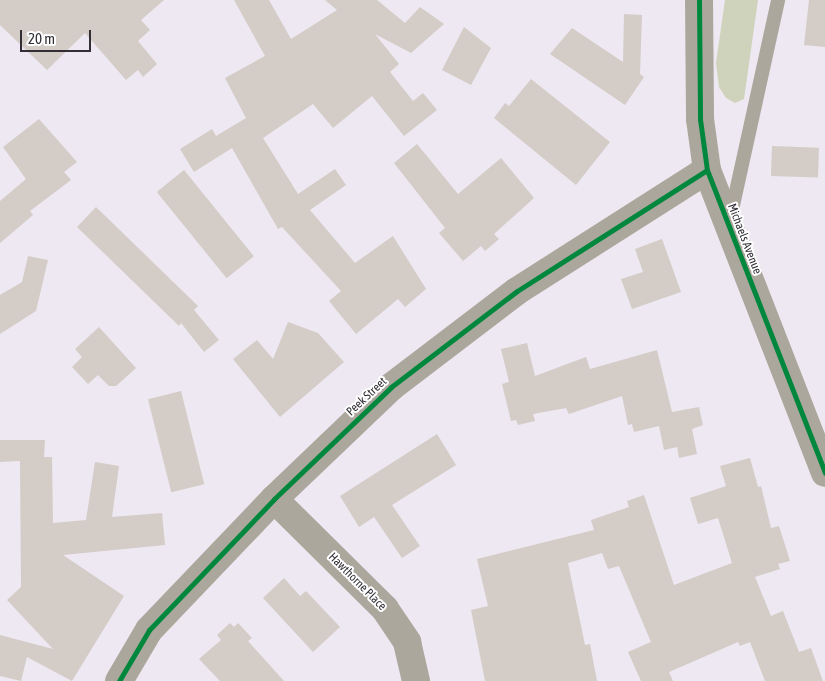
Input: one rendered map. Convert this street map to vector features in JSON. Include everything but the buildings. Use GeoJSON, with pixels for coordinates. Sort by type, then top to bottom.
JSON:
{"type":"FeatureCollection","features":[{"type":"Feature","properties":{"kind":"street","name":"Michaels Avenue"},"geometry":{"type":"LineString","coordinates":[[699,0],[700,119],[707,170],[825,473]]}},
{"type":"Feature","properties":{"kind":"street","name":"Peek Street"},"geometry":{"type":"LineString","coordinates":[[119,681],[149,630],[274,499],[391,387],[517,291],[707,170]]}},
{"type":"Feature","properties":{"kind":"street","name":"Hawthorne Place"},"geometry":{"type":"LineString","coordinates":[[274,499],[385,609],[407,642],[416,681]]}},
{"type":"Feature","properties":{"kind":"lane"},"geometry":{"type":"LineString","coordinates":[[728,226],[778,0]]}},
{"type":"Feature","properties":{"kind":"green space"},"geometry":{"type":"Polygon","coordinates":[[[725,0],[758,0],[744,99],[735,103],[726,98],[719,87],[716,63],[725,0]]]}},
{"type":"Feature","properties":{"kind":"cycle path"},"geometry":{"type":"LineString","coordinates":[[699,0],[700,119],[707,170],[825,473]]}},
{"type":"Feature","properties":{"kind":"cycle path"},"geometry":{"type":"LineString","coordinates":[[119,681],[149,630],[274,499],[391,387],[517,291],[707,170]]}}]}
